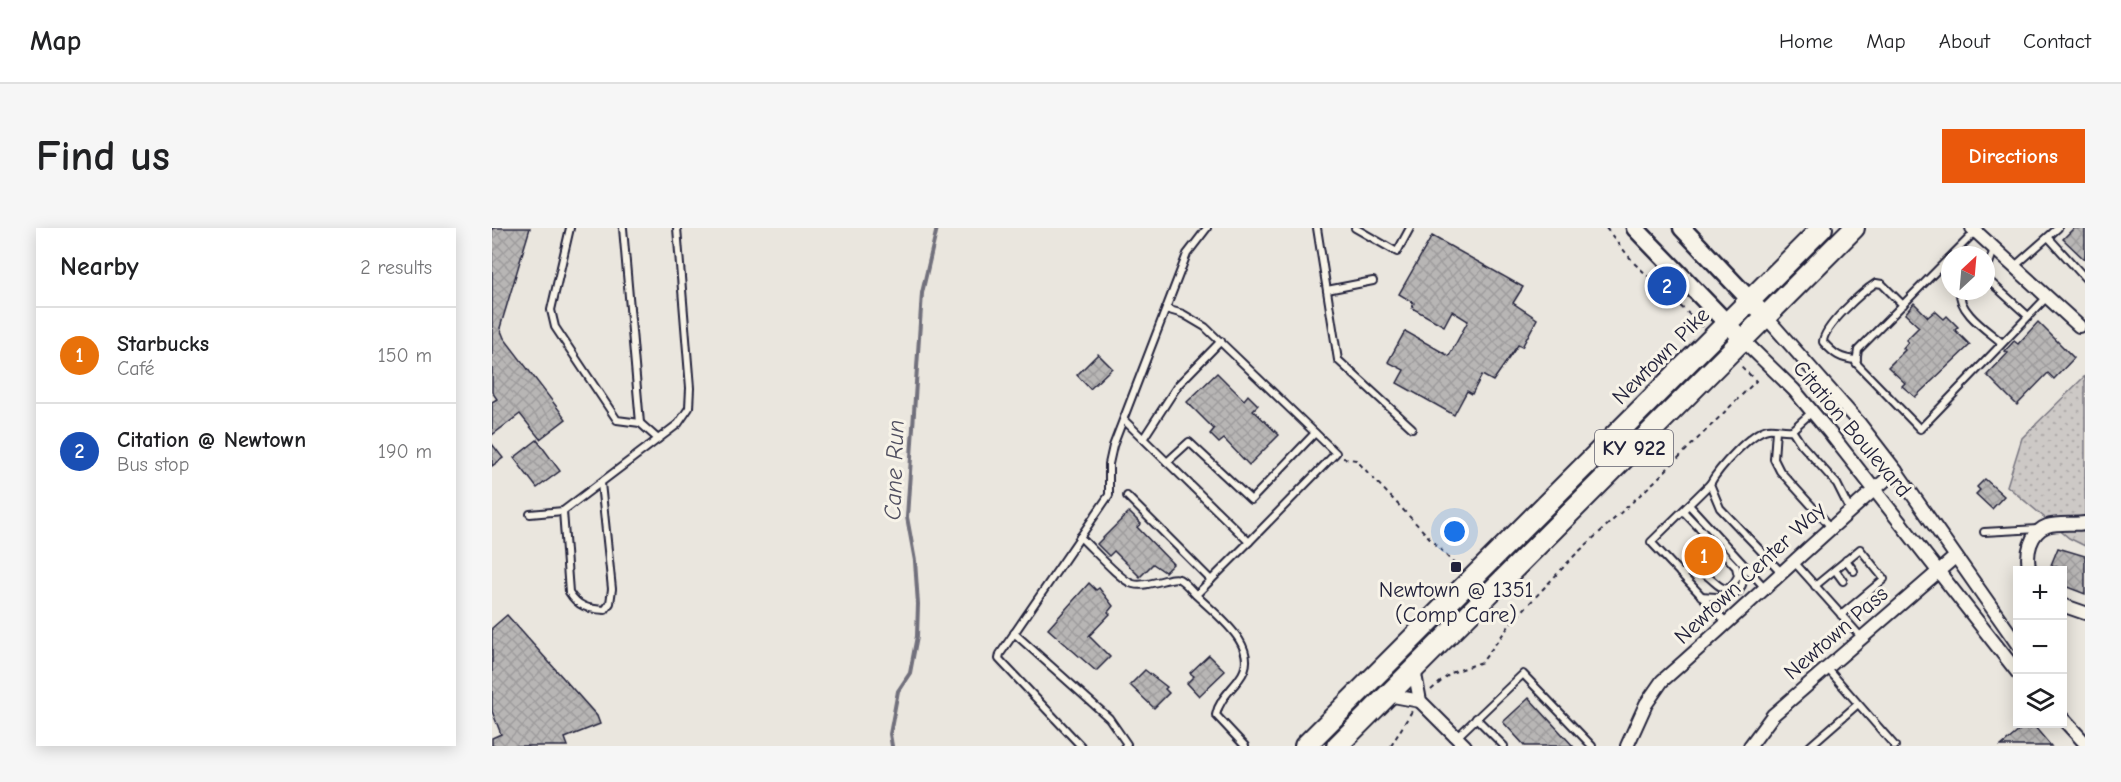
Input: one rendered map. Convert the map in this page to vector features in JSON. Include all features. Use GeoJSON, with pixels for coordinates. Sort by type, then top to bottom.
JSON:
{"type":"FeatureCollection","features":[{"type":"Feature","properties":{"kind":"highway","name":"Newtown Pike"},"geometry":{"type":"LineString","coordinates":[[1305,746],[1822,228]]}},
{"type":"Feature","properties":{"kind":"highway","name":"Newtown Pike"},"geometry":{"type":"LineString","coordinates":[[1337,746],[1854,228]]}},
{"type":"Feature","properties":{"kind":"main road","name":"Citation Boulevard"},"geometry":{"type":"LineString","coordinates":[[1635,228],[1743,340]]}},
{"type":"Feature","properties":{"kind":"main road","name":"Citation Boulevard"},"geometry":{"type":"LineString","coordinates":[[1682,228],[1766,317]]}},
{"type":"Feature","properties":{"kind":"street"},"geometry":{"type":"LineString","coordinates":[[1974,230],[1992,246]]}},
{"type":"Feature","properties":{"kind":"street"},"geometry":{"type":"LineString","coordinates":[[1995,249],[2079,326]]}},
{"type":"Feature","properties":{"kind":"street","name":"Citation Boulevard"},"geometry":{"type":"LineString","coordinates":[[1766,317],[1859,423],[1896,471],[2013,638]]}},
{"type":"Feature","properties":{"kind":"street","name":"Citation Boulevard"},"geometry":{"type":"LineString","coordinates":[[1743,340],[1812,412],[2013,667]]}},
{"type":"Feature","properties":{"kind":"street","name":"Newtown Center Way"},"geometry":{"type":"LineString","coordinates":[[1627,746],[1646,704],[1662,681],[1795,563],[1830,526],[1896,471]]}},
{"type":"Feature","properties":{"kind":"street"},"geometry":{"type":"LineString","coordinates":[[2030,566],[2030,545],[2042,529],[2048,526],[2085,523]]}},
{"type":"Feature","properties":{"kind":"street","name":"Newtown Pass"},"geometry":{"type":"LineString","coordinates":[[1750,746],[1773,716],[1955,557]]}},
{"type":"Feature","properties":{"kind":"street"},"geometry":{"type":"LineString","coordinates":[[2067,607],[2085,613]]}},
{"type":"Feature","properties":{"kind":"street"},"geometry":{"type":"LineString","coordinates":[[1414,669],[1421,701],[1461,742]]}},
{"type":"Feature","properties":{"kind":"street"},"geometry":{"type":"LineString","coordinates":[[1388,695],[1421,701]]}},
{"type":"Feature","properties":{"kind":"street"},"geometry":{"type":"LineString","coordinates":[[2067,720],[2085,743]]}},
{"type":"Feature","properties":{"kind":"street"},"geometry":{"type":"LineString","coordinates":[[2067,723],[2073,728]]}},
{"type":"Feature","properties":{"kind":"lane"},"geometry":{"type":"LineString","coordinates":[[570,228],[551,310],[555,327],[617,420],[640,423],[658,439]]}},
{"type":"Feature","properties":{"kind":"lane"},"geometry":{"type":"LineString","coordinates":[[623,228],[640,423]]}},
{"type":"Feature","properties":{"kind":"lane"},"geometry":{"type":"LineString","coordinates":[[530,514],[563,511],[678,424],[689,408],[690,388],[678,228]]}},
{"type":"Feature","properties":{"kind":"lane"},"geometry":{"type":"LineString","coordinates":[[1081,746],[999,659],[1014,633],[1109,495],[1108,464],[1124,420],[1187,254],[1200,234],[1207,228]]}},
{"type":"Feature","properties":{"kind":"lane"},"geometry":{"type":"LineString","coordinates":[[1317,228],[1338,360],[1412,428]]}},
{"type":"Feature","properties":{"kind":"lane"},"geometry":{"type":"LineString","coordinates":[[1355,228],[1397,252],[1410,228]]}},
{"type":"Feature","properties":{"kind":"lane"},"geometry":{"type":"LineString","coordinates":[[2014,267],[2058,228]]}},
{"type":"Feature","properties":{"kind":"lane"},"geometry":{"type":"LineString","coordinates":[[1960,246],[1974,230]]}},
{"type":"Feature","properties":{"kind":"lane"},"geometry":{"type":"LineString","coordinates":[[2049,238],[2085,278]]}},
{"type":"Feature","properties":{"kind":"lane"},"geometry":{"type":"LineString","coordinates":[[1941,266],[1858,350],[1856,363],[1920,429],[2048,297]]}},
{"type":"Feature","properties":{"kind":"lane"},"geometry":{"type":"LineString","coordinates":[[1327,290],[1373,281]]}},
{"type":"Feature","properties":{"kind":"lane"},"geometry":{"type":"LineString","coordinates":[[1857,360],[1844,360],[1835,355],[1823,342],[1823,335],[1876,283],[1882,284],[1903,305]]}},
{"type":"Feature","properties":{"kind":"lane"},"geometry":{"type":"LineString","coordinates":[[1995,287],[2028,316]]}},
{"type":"Feature","properties":{"kind":"lane"},"geometry":{"type":"LineString","coordinates":[[1960,300],[1966,310],[2002,343]]}},
{"type":"Feature","properties":{"kind":"lane"},"geometry":{"type":"LineString","coordinates":[[1166,309],[1183,314],[1206,327],[1336,453],[1196,595]]}},
{"type":"Feature","properties":{"kind":"lane"},"geometry":{"type":"LineString","coordinates":[[1143,439],[1178,385],[1221,341]]}},
{"type":"Feature","properties":{"kind":"lane"},"geometry":{"type":"LineString","coordinates":[[1727,623],[1651,542],[1710,484],[1716,473],[1752,437],[1768,429],[1792,430],[1812,412]]}},
{"type":"Feature","properties":{"kind":"lane"},"geometry":{"type":"LineString","coordinates":[[1124,420],[1249,542]]}},
{"type":"Feature","properties":{"kind":"lane"},"geometry":{"type":"LineString","coordinates":[[1776,430],[1774,459],[1780,471],[1830,526]]}},
{"type":"Feature","properties":{"kind":"lane"},"geometry":{"type":"LineString","coordinates":[[1792,430],[1801,444],[1837,484],[1850,510]]}},
{"type":"Feature","properties":{"kind":"lane"},"geometry":{"type":"LineString","coordinates":[[1167,462],[1189,442],[1251,500],[1315,433]]}},
{"type":"Feature","properties":{"kind":"lane"},"geometry":{"type":"LineString","coordinates":[[563,511],[569,592],[575,603],[590,609],[605,610],[610,603],[612,589],[601,483]]}},
{"type":"Feature","properties":{"kind":"lane"},"geometry":{"type":"LineString","coordinates":[[1710,484],[1720,508],[1783,574]]}},
{"type":"Feature","properties":{"kind":"lane"},"geometry":{"type":"LineString","coordinates":[[1127,496],[1211,580]]}},
{"type":"Feature","properties":{"kind":"lane"},"geometry":{"type":"LineString","coordinates":[[1689,505],[1766,589]]}},
{"type":"Feature","properties":{"kind":"lane"},"geometry":{"type":"LineString","coordinates":[[1680,573],[1703,573],[1718,587],[1724,588],[1734,584],[1738,576],[1736,567],[1683,511]]}},
{"type":"Feature","properties":{"kind":"lane"},"geometry":{"type":"LineString","coordinates":[[1984,532],[2042,529]]}},
{"type":"Feature","properties":{"kind":"lane"},"geometry":{"type":"LineString","coordinates":[[1080,537],[1124,580],[1134,585],[1157,584],[1173,578],[1179,579],[1240,639],[1245,649],[1243,674],[1218,706],[1216,715],[1245,746]]}},
{"type":"Feature","properties":{"kind":"lane"},"geometry":{"type":"LineString","coordinates":[[1815,586],[1860,549],[1884,579],[1867,589],[1841,615]]}},
{"type":"Feature","properties":{"kind":"lane"},"geometry":{"type":"LineString","coordinates":[[1846,560],[1854,571]]}},
{"type":"Feature","properties":{"kind":"lane"},"geometry":{"type":"LineString","coordinates":[[1795,563],[1862,639]]}},
{"type":"Feature","properties":{"kind":"lane"},"geometry":{"type":"LineString","coordinates":[[1701,596],[1726,598],[1738,592],[1745,581],[1743,564]]}},
{"type":"Feature","properties":{"kind":"lane"},"geometry":{"type":"LineString","coordinates":[[1835,570],[1843,581]]}},
{"type":"Feature","properties":{"kind":"lane"},"geometry":{"type":"LineString","coordinates":[[1014,633],[1108,718],[1127,744],[1125,746]]}},
{"type":"Feature","properties":{"kind":"lane"},"geometry":{"type":"LineString","coordinates":[[1827,668],[1895,746]]}},
{"type":"Feature","properties":{"kind":"lane"},"geometry":{"type":"LineString","coordinates":[[1461,742],[1476,718],[1523,674],[1592,746]]}},
{"type":"Feature","properties":{"kind":"lane"},"geometry":{"type":"LineString","coordinates":[[1809,746],[1858,704]]}},
{"type":"Feature","properties":{"kind":"lane"},"geometry":{"type":"LineString","coordinates":[[1476,718],[1504,746]]}},
{"type":"Feature","properties":{"kind":"path"},"geometry":{"type":"LineString","coordinates":[[1606,228],[1635,264],[1701,325]]}},
{"type":"Feature","properties":{"kind":"path"},"geometry":{"type":"LineString","coordinates":[[1391,746],[1421,701],[1451,674],[1482,662],[1512,622],[1574,556],[1654,482],[1756,381],[1739,364]]}},
{"type":"Feature","properties":{"kind":"path"},"geometry":{"type":"LineString","coordinates":[[1336,453],[1345,460],[1356,460],[1462,572]]}},
{"type":"Feature","properties":{"kind":"shaded area"},"geometry":{"type":"Polygon","coordinates":[[[2085,376],[2085,546],[2069,538],[2007,486],[2022,438],[2085,376]]]}},
{"type":"Feature","properties":{"kind":"building"},"geometry":{"type":"Polygon","coordinates":[[[492,228],[530,228],[500,328],[504,338],[566,419],[540,439],[520,414],[492,435],[492,402],[497,399],[492,392],[492,228]]]}},
{"type":"Feature","properties":{"kind":"building"},"geometry":{"type":"Polygon","coordinates":[[[2074,228],[2085,228],[2085,260],[2063,239],[2074,228]]]}},
{"type":"Feature","properties":{"kind":"building"},"geometry":{"type":"Polygon","coordinates":[[[1432,236],[1523,287],[1513,303],[1537,319],[1522,347],[1518,345],[1493,381],[1482,375],[1472,394],[1467,391],[1454,415],[1397,383],[1404,370],[1388,362],[1405,331],[1449,356],[1468,321],[1452,311],[1444,326],[1412,308],[1414,303],[1399,294],[1432,236]]]}},
{"type":"Feature","properties":{"kind":"building"},"geometry":{"type":"Polygon","coordinates":[[[1914,303],[1928,317],[1935,311],[1944,319],[1947,316],[1958,327],[1955,330],[1970,345],[1915,397],[1902,386],[1905,383],[1888,367],[1905,350],[1903,348],[1908,342],[1906,340],[1919,327],[1905,314],[1914,303]]]}},
{"type":"Feature","properties":{"kind":"building"},"geometry":{"type":"Polygon","coordinates":[[[2038,322],[2074,358],[2054,379],[2048,373],[2017,405],[1987,375],[2008,353],[2005,351],[2014,341],[2018,344],[2038,322]]]}},
{"type":"Feature","properties":{"kind":"building"},"geometry":{"type":"Polygon","coordinates":[[[1098,354],[1112,368],[1090,389],[1077,375],[1098,354]]]}},
{"type":"Feature","properties":{"kind":"building"},"geometry":{"type":"Polygon","coordinates":[[[1217,373],[1244,400],[1248,395],[1258,405],[1253,410],[1279,435],[1249,465],[1224,439],[1219,443],[1210,434],[1214,429],[1187,402],[1217,373]]]}},
{"type":"Feature","properties":{"kind":"building"},"geometry":{"type":"Polygon","coordinates":[[[537,440],[560,471],[537,488],[514,458],[537,440]]]}},
{"type":"Feature","properties":{"kind":"building"},"geometry":{"type":"Polygon","coordinates":[[[492,444],[503,458],[492,466],[492,444]]]}},
{"type":"Feature","properties":{"kind":"building"},"geometry":{"type":"Polygon","coordinates":[[[1985,479],[2004,496],[1992,509],[1976,494],[1980,490],[1977,487],[1985,479]]]}},
{"type":"Feature","properties":{"kind":"building"},"geometry":{"type":"Polygon","coordinates":[[[1129,512],[1141,524],[1137,527],[1173,564],[1165,572],[1153,564],[1140,577],[1114,551],[1109,556],[1097,544],[1129,512]]]}},
{"type":"Feature","properties":{"kind":"building"},"geometry":{"type":"Polygon","coordinates":[[[2058,548],[2085,556],[2085,594],[2067,587],[2067,566],[2051,565],[2058,548]]]}},
{"type":"Feature","properties":{"kind":"building"},"geometry":{"type":"Polygon","coordinates":[[[1089,583],[1096,590],[1099,588],[1113,606],[1108,612],[1110,614],[1089,636],[1110,657],[1096,671],[1048,629],[1089,583]]]}},
{"type":"Feature","properties":{"kind":"building"},"geometry":{"type":"Polygon","coordinates":[[[507,615],[597,716],[600,724],[565,738],[568,746],[492,746],[492,738],[501,734],[492,711],[492,628],[507,615]]]}},
{"type":"Feature","properties":{"kind":"building"},"geometry":{"type":"Polygon","coordinates":[[[1209,655],[1225,671],[1199,696],[1187,683],[1194,676],[1190,673],[1209,655]]]}},
{"type":"Feature","properties":{"kind":"building"},"geometry":{"type":"Polygon","coordinates":[[[1145,670],[1167,687],[1165,689],[1169,693],[1154,708],[1130,685],[1145,670]]]}},
{"type":"Feature","properties":{"kind":"building"},"geometry":{"type":"Polygon","coordinates":[[[1529,698],[1573,746],[1525,746],[1503,722],[1529,698]]]}},
{"type":"Feature","properties":{"kind":"building"},"geometry":{"type":"Polygon","coordinates":[[[2022,728],[2036,728],[2051,746],[2001,746],[2022,728]]]}},
{"type":"Feature","properties":{"kind":"waterway","name":"Cane Run"},"geometry":{"type":"LineString","coordinates":[[892,746],[890,734],[898,691],[910,673],[917,636],[918,604],[915,561],[907,517],[922,293],[937,228]]}},
{"type":"Feature","properties":{"kind":"place","name":"Citation @ Newtown"},"geometry":{"type":"Point","coordinates":[1667,286]}},
{"type":"Feature","properties":{"kind":"place","name":"Starbucks"},"geometry":{"type":"Point","coordinates":[1704,556]}},
{"type":"Feature","properties":{"kind":"place","name":"Newtown @ 1351 (Comp Care)"},"geometry":{"type":"Point","coordinates":[1456,567]}}]}
